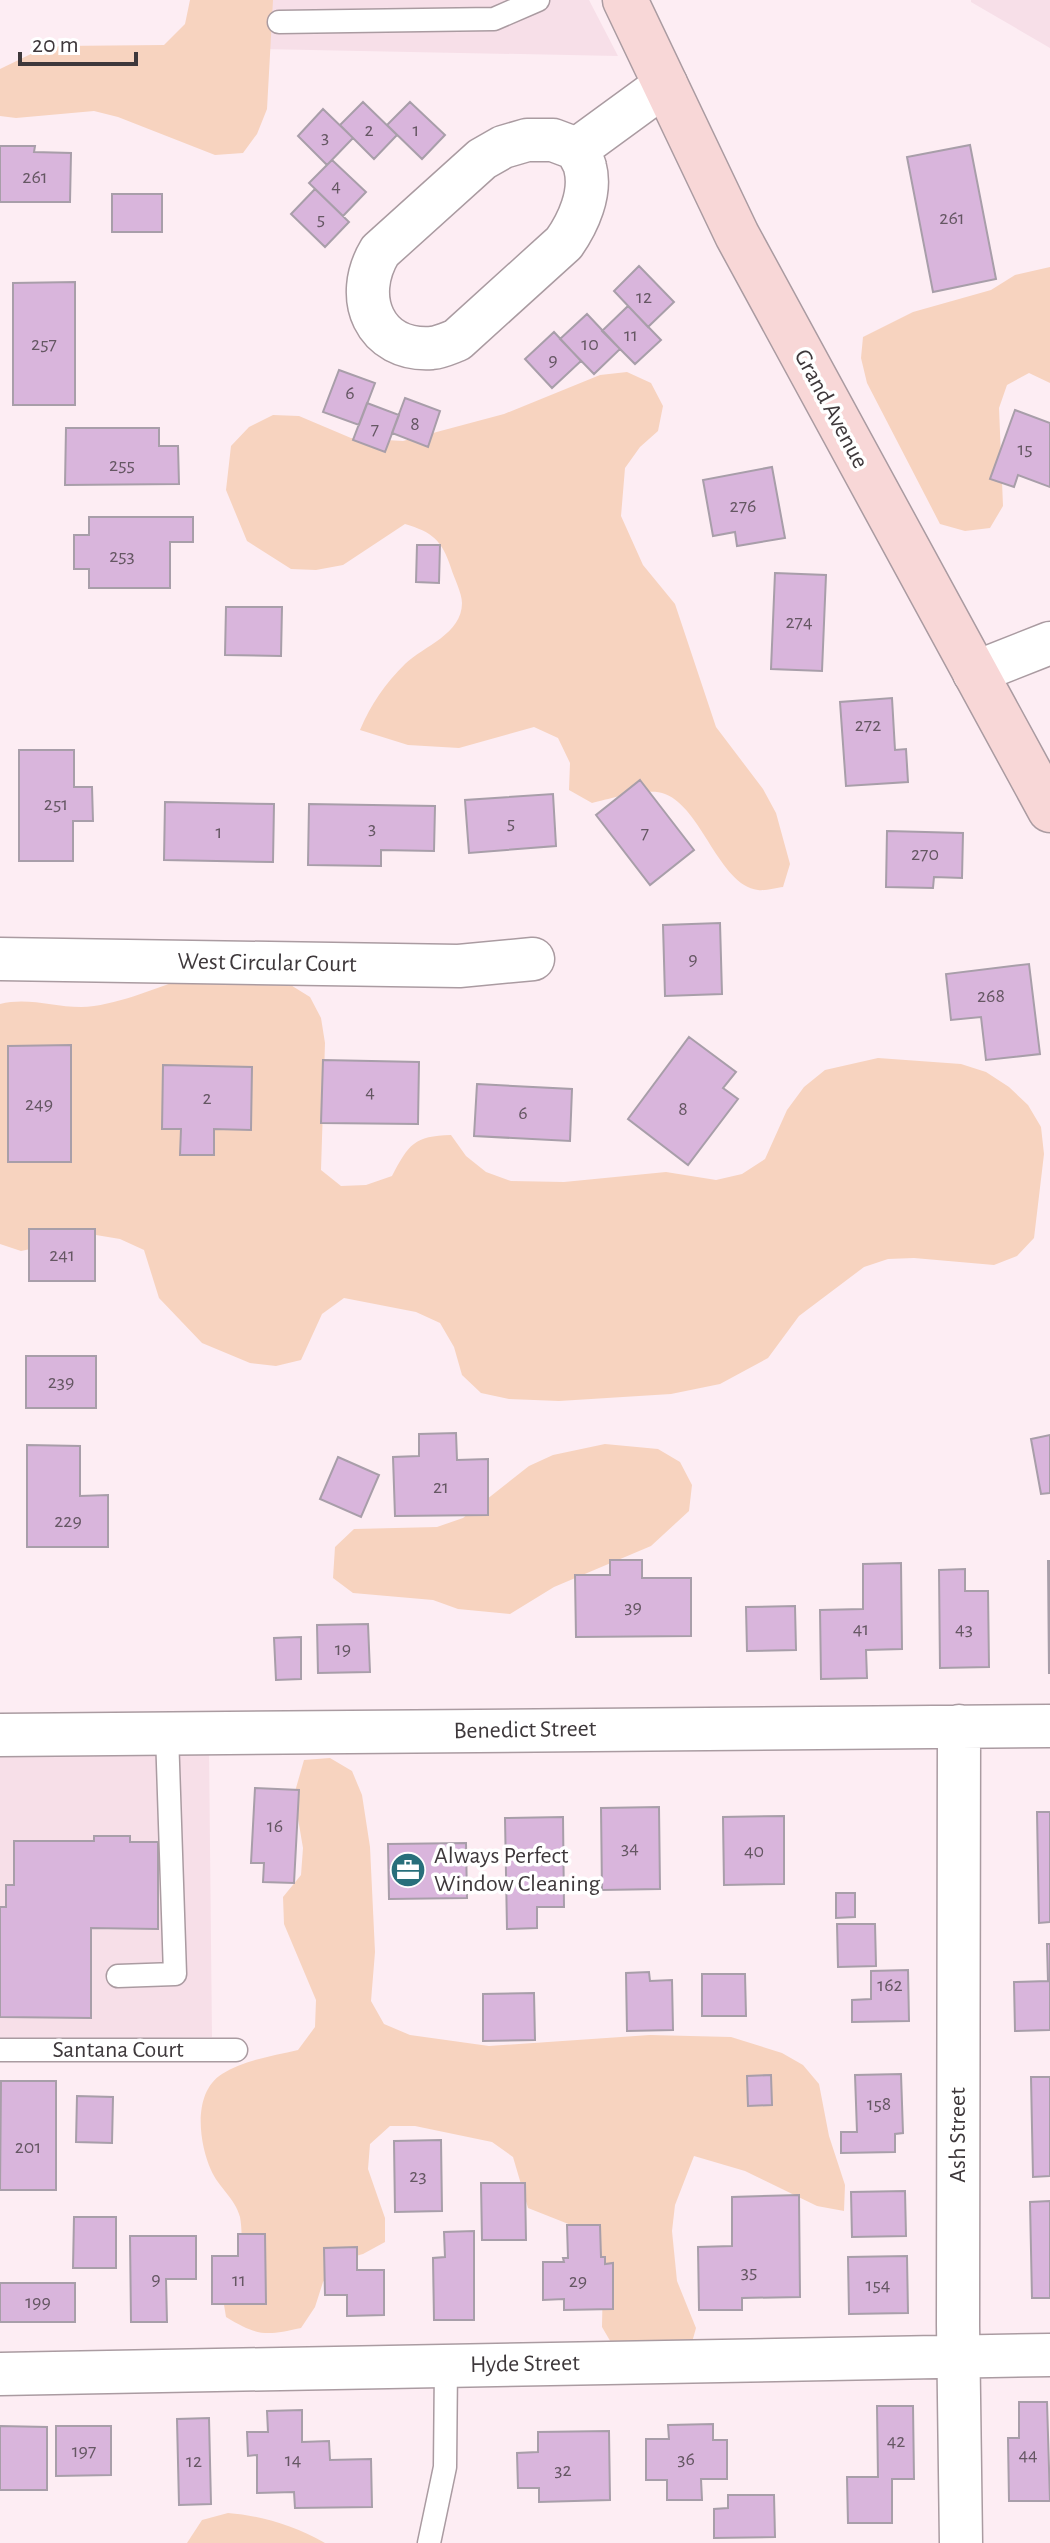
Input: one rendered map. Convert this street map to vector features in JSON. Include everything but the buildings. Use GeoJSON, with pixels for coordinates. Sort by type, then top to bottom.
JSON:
{"type":"FeatureCollection","features":[{"type":"Feature","properties":{"kind":"street","name":"Grand Avenue"},"geometry":{"type":"LineString","coordinates":[[625,0],[737,235],[1050,810]]}},
{"type":"Feature","properties":{"kind":"street"},"geometry":{"type":"LineString","coordinates":[[577,149],[666,84]]}},
{"type":"Feature","properties":{"kind":"street"},"geometry":{"type":"LineString","coordinates":[[527,140],[553,140],[577,149],[586,168],[585,188],[576,226],[564,243],[457,340],[435,348],[411,347],[389,337],[375,321],[368,303],[366,285],[370,267],[380,251],[482,159],[503,147],[527,140]]}},
{"type":"Feature","properties":{"kind":"street"},"geometry":{"type":"LineString","coordinates":[[974,673],[1050,643]]}},
{"type":"Feature","properties":{"kind":"street","name":"West Circular Court"},"geometry":{"type":"LineString","coordinates":[[0,959],[459,966],[533,959]]}},
{"type":"Feature","properties":{"kind":"street","name":"Ash Street"},"geometry":{"type":"LineString","coordinates":[[959,1726],[958,2355],[961,2543]]}},
{"type":"Feature","properties":{"kind":"street","name":"Benedict Street"},"geometry":{"type":"LineString","coordinates":[[0,1735],[1050,1726]]}},
{"type":"Feature","properties":{"kind":"street","name":"Hyde Street"},"geometry":{"type":"LineString","coordinates":[[0,2374],[1050,2355]]}},
{"type":"Feature","properties":{"kind":"lane"},"geometry":{"type":"LineString","coordinates":[[279,22],[494,19],[538,0]]}},
{"type":"Feature","properties":{"kind":"lane"},"geometry":{"type":"LineString","coordinates":[[118,1976],[175,1974],[167,1734]]}},
{"type":"Feature","properties":{"kind":"lane","name":"Santana Court"},"geometry":{"type":"LineString","coordinates":[[0,2050],[236,2050]]}},
{"type":"Feature","properties":{"kind":"lane"},"geometry":{"type":"LineString","coordinates":[[429,2543],[445,2467],[446,2365]]}},
{"type":"Feature","properties":{"kind":"shaded area"},"geometry":{"type":"Polygon","coordinates":[[[190,0],[273,0],[267,109],[257,134],[243,153],[215,155],[118,117],[94,111],[16,118],[0,116],[0,69],[33,53],[59,46],[164,45],[185,24],[190,0]]]}},
{"type":"Feature","properties":{"kind":"shaded area"},"geometry":{"type":"Polygon","coordinates":[[[261,0],[589,0],[618,56],[261,49],[261,0]]]}},
{"type":"Feature","properties":{"kind":"shaded area"},"geometry":{"type":"Polygon","coordinates":[[[1050,0],[1050,48],[971,2],[1050,0]]]}},
{"type":"Feature","properties":{"kind":"shaded area"},"geometry":{"type":"Polygon","coordinates":[[[1050,267],[1050,383],[1029,373],[1007,385],[999,408],[1003,506],[990,528],[965,531],[940,524],[867,383],[861,358],[863,337],[913,312],[991,290],[1015,275],[1050,267]]]}},
{"type":"Feature","properties":{"kind":"shaded area"},"geometry":{"type":"Polygon","coordinates":[[[627,372],[651,383],[663,406],[658,431],[640,447],[625,468],[621,516],[643,565],[675,604],[716,727],[763,789],[776,813],[790,864],[783,887],[758,890],[744,885],[721,861],[690,814],[665,794],[639,793],[592,803],[569,790],[570,763],[558,738],[534,727],[459,748],[408,745],[360,730],[391,679],[456,623],[461,595],[444,550],[429,534],[405,524],[343,565],[316,570],[291,569],[247,541],[226,490],[231,446],[249,427],[273,415],[299,416],[351,438],[403,441],[504,414],[600,375],[627,372]]]}},
{"type":"Feature","properties":{"kind":"shaded area"},"geometry":{"type":"Polygon","coordinates":[[[184,979],[289,984],[310,997],[321,1018],[325,1043],[321,1170],[341,1186],[366,1185],[392,1176],[414,1144],[429,1137],[451,1135],[466,1156],[486,1172],[511,1181],[564,1182],[666,1172],[716,1180],[742,1174],[765,1159],[787,1110],[804,1087],[825,1070],[878,1058],[961,1064],[986,1072],[1009,1087],[1028,1105],[1041,1127],[1044,1154],[1034,1238],[1017,1256],[994,1265],[914,1258],[888,1259],[864,1267],[799,1316],[768,1358],[720,1384],[671,1394],[559,1401],[509,1399],[481,1393],[462,1375],[454,1347],[440,1323],[416,1312],[344,1298],[322,1314],[301,1360],[276,1366],[250,1363],[202,1343],[159,1298],[144,1250],[120,1239],[96,1235],[21,1251],[0,1244],[0,1004],[21,1002],[94,1006],[184,979]]]}},
{"type":"Feature","properties":{"kind":"shaded area"},"geometry":{"type":"Polygon","coordinates":[[[605,1444],[658,1449],[680,1462],[692,1485],[689,1511],[651,1546],[554,1587],[510,1614],[458,1609],[433,1600],[353,1593],[333,1578],[335,1547],[354,1529],[437,1527],[463,1518],[529,1466],[553,1455],[605,1444]]]}},
{"type":"Feature","properties":{"kind":"shaded area"},"geometry":{"type":"Polygon","coordinates":[[[209,1750],[212,2037],[0,2041],[0,1753],[209,1750]]]}},
{"type":"Feature","properties":{"kind":"shaded area"},"geometry":{"type":"Polygon","coordinates":[[[330,1758],[352,1771],[362,1795],[370,1847],[375,1952],[371,2001],[384,2024],[410,2035],[489,2046],[650,2035],[731,2037],[782,2053],[803,2065],[819,2084],[829,2136],[845,2185],[844,2211],[817,2206],[745,2171],[694,2156],[675,2205],[672,2231],[677,2281],[696,2328],[689,2353],[616,2351],[602,2327],[603,2275],[576,2227],[528,2208],[513,2157],[492,2142],[415,2126],[390,2126],[370,2144],[368,2169],[385,2218],[385,2242],[363,2254],[338,2261],[323,2282],[315,2307],[301,2328],[262,2333],[226,2317],[223,2293],[239,2259],[241,2223],[234,2204],[214,2176],[207,2159],[201,2133],[202,2106],[212,2082],[222,2074],[249,2062],[298,2050],[315,2027],[316,2000],[284,1924],[283,1897],[301,1875],[303,1848],[294,1795],[304,1760],[330,1758]]]}},
{"type":"Feature","properties":{"kind":"shaded area"},"geometry":{"type":"Polygon","coordinates":[[[228,2513],[278,2523],[325,2543],[187,2543],[202,2520],[228,2513]]]}},
{"type":"Feature","properties":{"kind":"place","name":"Always Perfect Window Cleaning"},"geometry":{"type":"Point","coordinates":[408,1870]}}]}
